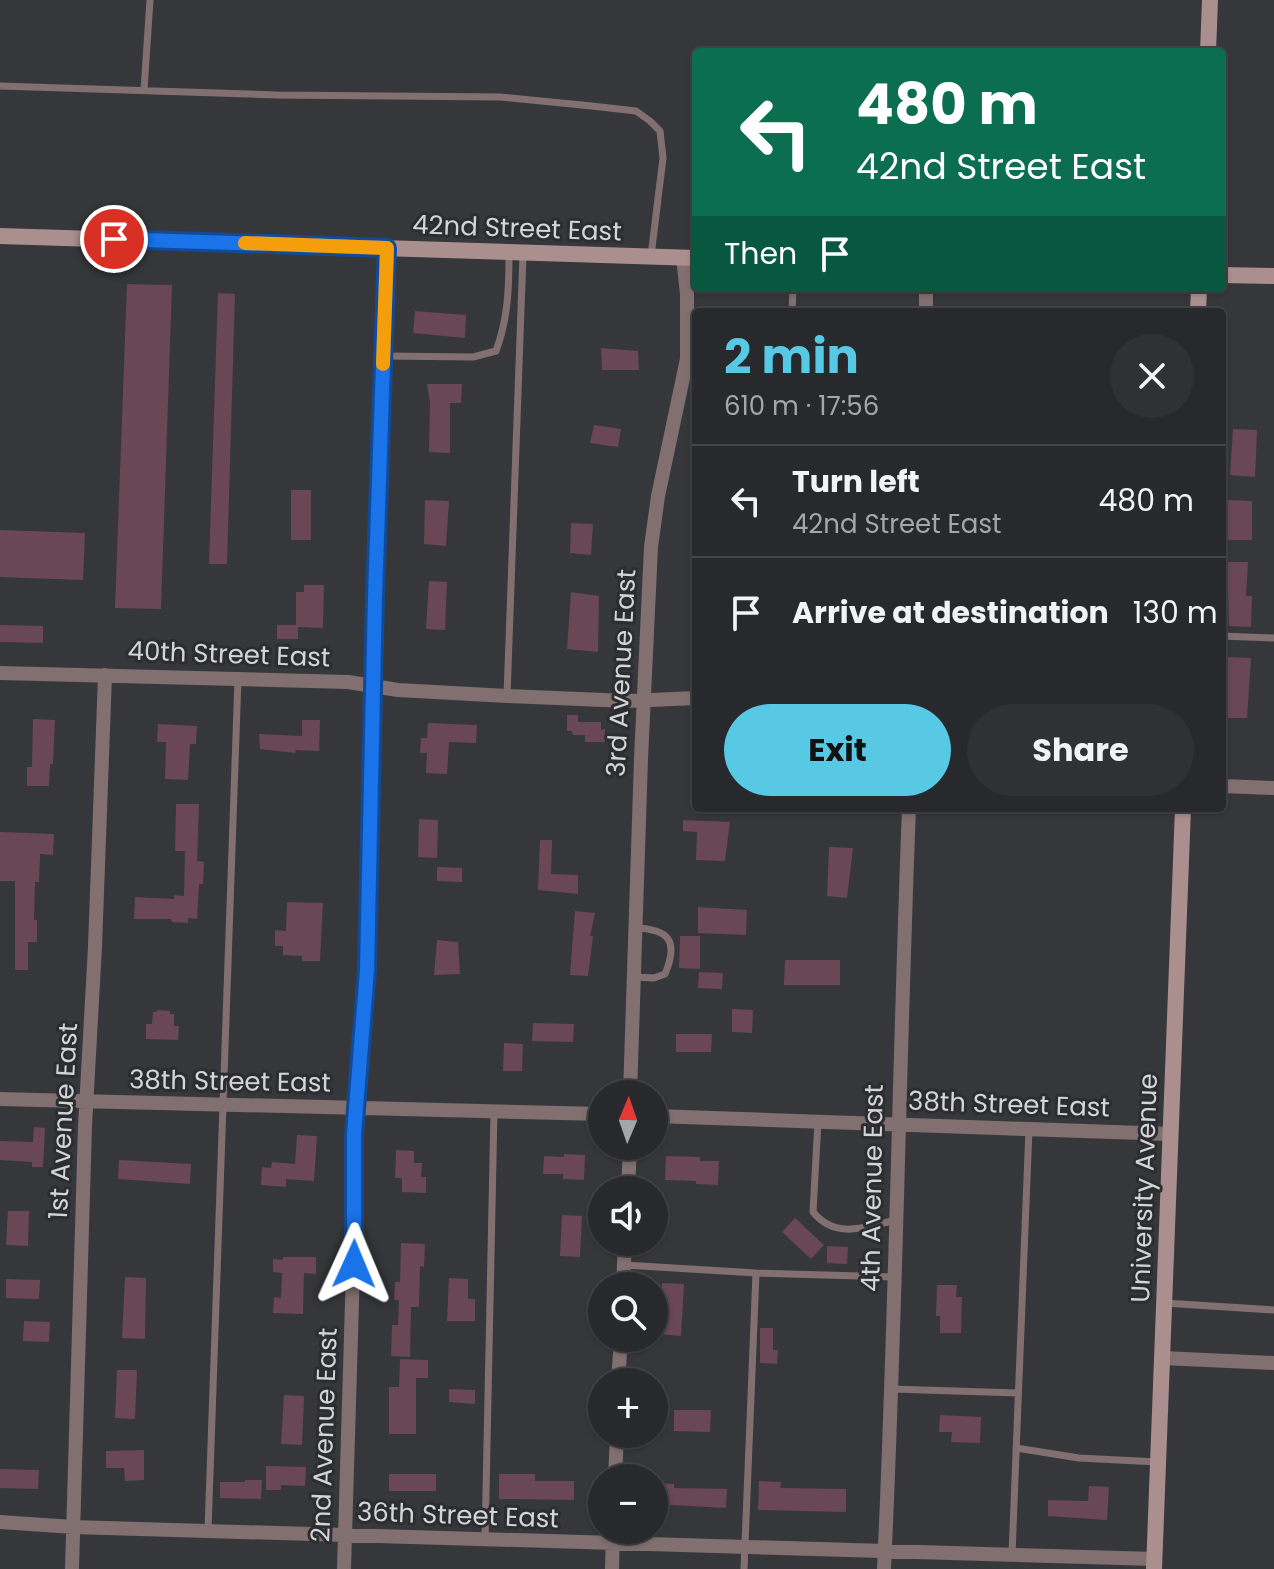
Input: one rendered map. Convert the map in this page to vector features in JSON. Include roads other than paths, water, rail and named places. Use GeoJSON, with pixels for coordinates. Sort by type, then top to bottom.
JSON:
{"type":"FeatureCollection","features":[{"type":"Feature","properties":{"kind":"street"},"geometry":{"type":"LineString","coordinates":[[1208,48],[1210,0]]}},
{"type":"Feature","properties":{"kind":"street","name":"42nd Street East"},"geometry":{"type":"LineString","coordinates":[[0,236],[690,258]]}},
{"type":"Feature","properties":{"kind":"street","name":"2nd Avenue East"},"geometry":{"type":"LineString","coordinates":[[344,1569],[356,1107],[367,970],[387,248]]}},
{"type":"Feature","properties":{"kind":"street","name":"3rd Avenue East"},"geometry":{"type":"LineString","coordinates":[[630,1080],[651,547],[658,496],[687,359],[690,258]]}},
{"type":"Feature","properties":{"kind":"street"},"geometry":{"type":"LineString","coordinates":[[1226,275],[1274,276]]}},
{"type":"Feature","properties":{"kind":"street","name":"40th Street East"},"geometry":{"type":"LineString","coordinates":[[0,673],[348,682],[398,690],[507,696],[644,700],[692,698]]}},
{"type":"Feature","properties":{"kind":"street","name":"1st Avenue East"},"geometry":{"type":"LineString","coordinates":[[72,1569],[86,1102],[105,675]]}},
{"type":"Feature","properties":{"kind":"street"},"geometry":{"type":"LineString","coordinates":[[1226,786],[1274,788]]}},
{"type":"Feature","properties":{"kind":"street","name":"4th Avenue East"},"geometry":{"type":"LineString","coordinates":[[884,1569],[909,812]]}},
{"type":"Feature","properties":{"kind":"street","name":"University Avenue"},"geometry":{"type":"LineString","coordinates":[[1154,1564],[1183,812]]}},
{"type":"Feature","properties":{"kind":"street","name":"38th Street East"},"geometry":{"type":"LineString","coordinates":[[0,1099],[588,1114]]}},
{"type":"Feature","properties":{"kind":"street","name":"38th Street East"},"geometry":{"type":"LineString","coordinates":[[668,1116],[1170,1134]]}},
{"type":"Feature","properties":{"kind":"street"},"geometry":{"type":"LineString","coordinates":[[624,1256],[624,1272]]}},
{"type":"Feature","properties":{"kind":"street"},"geometry":{"type":"LineString","coordinates":[[1162,1358],[1274,1363]]}},
{"type":"Feature","properties":{"kind":"street","name":"36th Street East"},"geometry":{"type":"LineString","coordinates":[[0,1522],[485,1540],[588,1538]]}},
{"type":"Feature","properties":{"kind":"street","name":"36th Street East"},"geometry":{"type":"LineString","coordinates":[[668,1540],[1012,1554],[1154,1564]]}},
{"type":"Feature","properties":{"kind":"street"},"geometry":{"type":"LineString","coordinates":[[612,1569],[613,1544]]}},
{"type":"Feature","properties":{"kind":"lane"},"geometry":{"type":"LineString","coordinates":[[144,90],[150,0]]}},
{"type":"Feature","properties":{"kind":"lane"},"geometry":{"type":"LineString","coordinates":[[0,86],[276,95],[500,97],[636,111],[660,131],[662,143],[663,158],[651,256]]}},
{"type":"Feature","properties":{"kind":"lane"},"geometry":{"type":"LineString","coordinates":[[383,356],[473,357],[496,351],[502,335],[516,252]]}},
{"type":"Feature","properties":{"kind":"lane"},"geometry":{"type":"LineString","coordinates":[[507,696],[516,252]]}},
{"type":"Feature","properties":{"kind":"lane"},"geometry":{"type":"LineString","coordinates":[[1226,636],[1274,638]]}},
{"type":"Feature","properties":{"kind":"lane"},"geometry":{"type":"LineString","coordinates":[[208,1530],[238,679]]}},
{"type":"Feature","properties":{"kind":"lane"},"geometry":{"type":"LineString","coordinates":[[633,977],[654,978],[665,974],[672,947],[666,935],[655,929],[635,928]]}},
{"type":"Feature","properties":{"kind":"lane"},"geometry":{"type":"LineString","coordinates":[[485,1540],[494,1111]]}},
{"type":"Feature","properties":{"kind":"lane"},"geometry":{"type":"LineString","coordinates":[[818,1121],[813,1212],[823,1224],[840,1229],[860,1229],[896,1220]]}},
{"type":"Feature","properties":{"kind":"lane"},"geometry":{"type":"LineString","coordinates":[[1012,1554],[1029,1128]]}},
{"type":"Feature","properties":{"kind":"lane"},"geometry":{"type":"LineString","coordinates":[[624,1265],[894,1277]]}},
{"type":"Feature","properties":{"kind":"lane"},"geometry":{"type":"LineString","coordinates":[[744,1569],[756,1273]]}},
{"type":"Feature","properties":{"kind":"lane"},"geometry":{"type":"LineString","coordinates":[[1164,1303],[1274,1310]]}},
{"type":"Feature","properties":{"kind":"lane"},"geometry":{"type":"LineString","coordinates":[[892,1389],[1018,1393]]}},
{"type":"Feature","properties":{"kind":"lane"},"geometry":{"type":"LineString","coordinates":[[1016,1448],[1079,1458],[1158,1462]]}}]}
